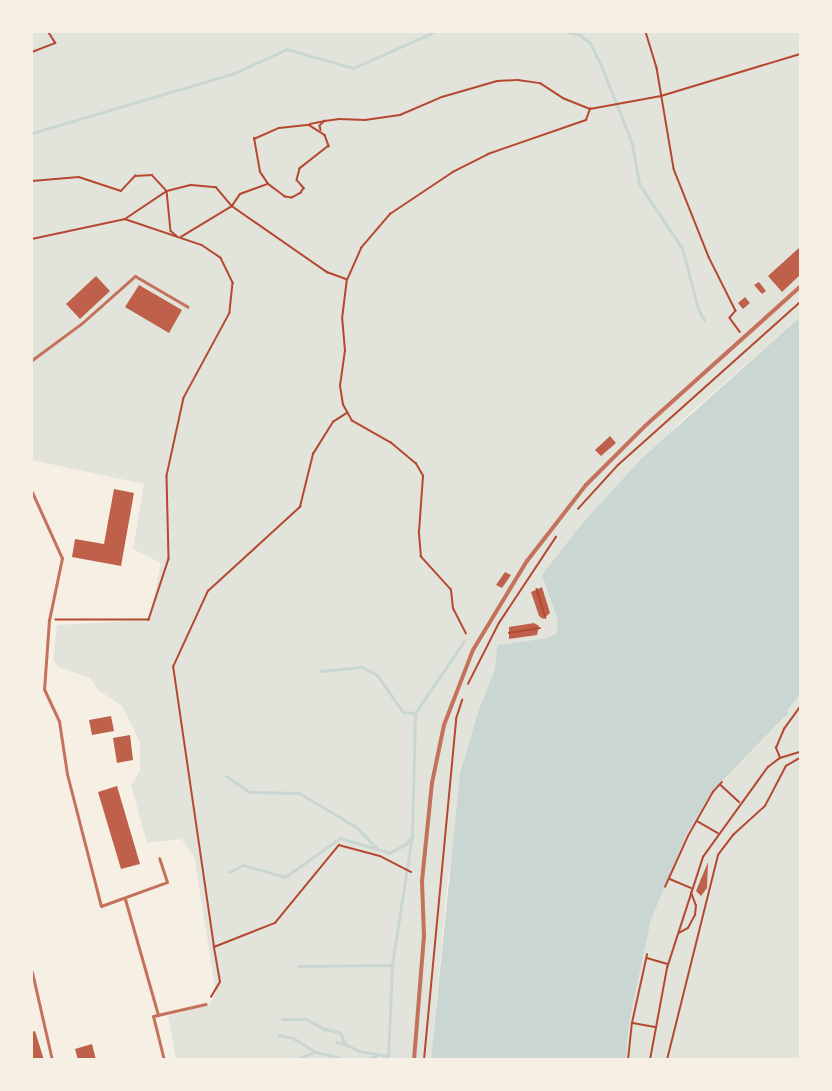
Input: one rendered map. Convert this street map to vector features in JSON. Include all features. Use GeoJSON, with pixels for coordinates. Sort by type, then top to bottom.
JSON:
{"type":"FeatureCollection","features":[{"type":"Feature","properties":{"kind":"street"},"geometry":{"type":"LineString","coordinates":[[414,1059],[424,936],[422,881],[432,783],[444,725],[466,666],[513,583],[579,492],[645,426],[801,287]]}},
{"type":"Feature","properties":{"kind":"lane"},"geometry":{"type":"LineString","coordinates":[[32,360],[82,323],[135,276],[188,307]]}},
{"type":"Feature","properties":{"kind":"lane"},"geometry":{"type":"LineString","coordinates":[[32,492],[62,558],[49,620],[44,689],[59,721],[67,774],[101,906],[167,882],[159,858]]}},
{"type":"Feature","properties":{"kind":"lane"},"geometry":{"type":"LineString","coordinates":[[125,899],[158,1015]]}},
{"type":"Feature","properties":{"kind":"lane"},"geometry":{"type":"LineString","coordinates":[[32,972],[52,1059]]}},
{"type":"Feature","properties":{"kind":"lane"},"geometry":{"type":"LineString","coordinates":[[164,1059],[153,1016],[206,1004]]}},
{"type":"Feature","properties":{"kind":"path"},"geometry":{"type":"LineString","coordinates":[[32,52],[55,43],[48,32]]}},
{"type":"Feature","properties":{"kind":"path"},"geometry":{"type":"LineString","coordinates":[[645,32],[657,68],[674,169],[709,257],[736,310],[730,318],[745,337]]}},
{"type":"Feature","properties":{"kind":"path"},"geometry":{"type":"LineString","coordinates":[[309,124],[321,132],[329,141],[329,146],[300,169],[297,180],[304,188],[301,193],[292,198],[285,197],[268,184],[260,172],[254,139],[279,128],[339,119],[364,120],[400,115],[453,94],[497,81],[518,80],[540,83],[563,98],[590,109],[661,96],[801,54]]}},
{"type":"Feature","properties":{"kind":"path"},"geometry":{"type":"LineString","coordinates":[[466,634],[453,609],[451,590],[421,557],[419,532],[423,476],[416,464],[403,452],[352,421],[343,405],[340,386],[345,351],[342,319],[347,280],[361,248],[390,214],[453,172],[488,154],[586,120],[590,109]]}},
{"type":"Feature","properties":{"kind":"path"},"geometry":{"type":"LineString","coordinates":[[321,132],[321,126],[325,121]]}},
{"type":"Feature","properties":{"kind":"path"},"geometry":{"type":"LineString","coordinates":[[32,181],[79,177],[121,191],[135,176],[152,175],[167,191],[171,231],[180,238]]}},
{"type":"Feature","properties":{"kind":"path"},"geometry":{"type":"LineString","coordinates":[[180,238],[231,206],[240,194],[268,184]]}},
{"type":"Feature","properties":{"kind":"path"},"geometry":{"type":"LineString","coordinates":[[32,240],[124,219],[167,191],[191,185],[216,187],[231,206],[327,272],[347,280]]}},
{"type":"Feature","properties":{"kind":"path"},"geometry":{"type":"LineString","coordinates":[[49,620],[149,620],[169,559],[167,476],[184,398],[230,313],[233,283],[221,258],[202,245],[124,219]]}},
{"type":"Feature","properties":{"kind":"path"},"geometry":{"type":"LineString","coordinates":[[576,511],[618,465],[801,302]]}},
{"type":"Feature","properties":{"kind":"path"},"geometry":{"type":"LineString","coordinates":[[206,1004],[220,982],[173,667],[208,591],[300,507],[313,454],[333,422],[348,413]]}},
{"type":"Feature","properties":{"kind":"path"},"geometry":{"type":"LineString","coordinates":[[468,686],[499,623],[557,536]]}},
{"type":"Feature","properties":{"kind":"path"},"geometry":{"type":"LineString","coordinates":[[537,589],[546,618]]}},
{"type":"Feature","properties":{"kind":"path"},"geometry":{"type":"LineString","coordinates":[[509,633],[540,628]]}},
{"type":"Feature","properties":{"kind":"path"},"geometry":{"type":"LineString","coordinates":[[424,1059],[456,719],[464,694]]}},
{"type":"Feature","properties":{"kind":"path"},"geometry":{"type":"LineString","coordinates":[[780,758],[776,748],[784,729],[801,707]]}},
{"type":"Feature","properties":{"kind":"path"},"geometry":{"type":"LineString","coordinates":[[650,1059],[668,964],[703,857],[768,766],[780,758],[801,752]]}},
{"type":"Feature","properties":{"kind":"path"},"geometry":{"type":"LineString","coordinates":[[667,1059],[717,855],[733,835],[765,806],[786,766],[801,758]]}},
{"type":"Feature","properties":{"kind":"path"},"geometry":{"type":"LineString","coordinates":[[665,887],[697,821],[723,782]]}},
{"type":"Feature","properties":{"kind":"path"},"geometry":{"type":"LineString","coordinates":[[720,785],[740,803]]}},
{"type":"Feature","properties":{"kind":"path"},"geometry":{"type":"LineString","coordinates":[[697,821],[719,834]]}},
{"type":"Feature","properties":{"kind":"path"},"geometry":{"type":"LineString","coordinates":[[214,947],[275,923],[339,845],[380,856],[403,870],[411,872]]}},
{"type":"Feature","properties":{"kind":"path"},"geometry":{"type":"LineString","coordinates":[[669,878],[691,888]]}},
{"type":"Feature","properties":{"kind":"path"},"geometry":{"type":"LineString","coordinates":[[677,934],[693,921],[696,906],[690,892]]}},
{"type":"Feature","properties":{"kind":"path"},"geometry":{"type":"LineString","coordinates":[[628,1059],[632,1023],[646,957],[668,964]]}},
{"type":"Feature","properties":{"kind":"path"},"geometry":{"type":"LineString","coordinates":[[632,1023],[656,1027]]}},
{"type":"Feature","properties":{"kind":"shaded area"},"geometry":{"type":"Polygon","coordinates":[[[32,32],[800,32],[800,317],[680,422],[542,575],[558,621],[556,633],[548,638],[497,645],[495,669],[478,712],[448,877],[431,1059],[176,1059],[168,1016],[209,1005],[216,993],[194,856],[181,839],[147,843],[131,785],[140,771],[140,742],[122,706],[98,690],[90,678],[59,667],[53,660],[57,625],[149,620],[161,563],[133,549],[144,484],[32,460],[32,32]]]}},
{"type":"Feature","properties":{"kind":"shaded area"},"geometry":{"type":"Polygon","coordinates":[[[800,317],[800,695],[787,710],[789,713],[712,791],[686,835],[651,920],[629,1023],[626,1059],[431,1059],[460,774],[478,712],[495,669],[497,645],[548,638],[556,633],[558,621],[542,575],[581,525],[640,460],[800,317]]]}},
{"type":"Feature","properties":{"kind":"shaded area"},"geometry":{"type":"Polygon","coordinates":[[[800,695],[800,1059],[626,1060],[629,1023],[651,920],[686,835],[712,791],[789,714],[787,710],[800,695]]]}},
{"type":"Feature","properties":{"kind":"building"},"geometry":{"type":"Polygon","coordinates":[[[800,247],[800,275],[782,292],[768,276],[800,247]]]}},
{"type":"Feature","properties":{"kind":"building"},"geometry":{"type":"Polygon","coordinates":[[[96,276],[110,291],[80,319],[66,304],[96,276]]]}},
{"type":"Feature","properties":{"kind":"building"},"geometry":{"type":"Polygon","coordinates":[[[759,282],[766,291],[762,294],[754,285],[759,282]]]}},
{"type":"Feature","properties":{"kind":"building"},"geometry":{"type":"Polygon","coordinates":[[[139,285],[182,310],[169,333],[125,307],[139,285]]]}},
{"type":"Feature","properties":{"kind":"building"},"geometry":{"type":"Polygon","coordinates":[[[745,297],[750,303],[743,309],[738,303],[745,297]]]}},
{"type":"Feature","properties":{"kind":"building"},"geometry":{"type":"Polygon","coordinates":[[[610,436],[616,443],[601,456],[595,450],[610,436]]]}},
{"type":"Feature","properties":{"kind":"building"},"geometry":{"type":"Polygon","coordinates":[[[114,489],[134,493],[121,566],[72,557],[75,539],[104,544],[114,489]]]}},
{"type":"Feature","properties":{"kind":"building"},"geometry":{"type":"Polygon","coordinates":[[[505,572],[511,575],[502,588],[496,585],[505,572]]]}},
{"type":"Feature","properties":{"kind":"building"},"geometry":{"type":"Polygon","coordinates":[[[542,587],[550,613],[543,619],[539,616],[531,592],[542,587]]]}},
{"type":"Feature","properties":{"kind":"building"},"geometry":{"type":"Polygon","coordinates":[[[534,623],[539,626],[537,635],[509,639],[509,627],[534,623]]]}},
{"type":"Feature","properties":{"kind":"building"},"geometry":{"type":"Polygon","coordinates":[[[111,716],[114,731],[92,735],[89,720],[111,716]]]}},
{"type":"Feature","properties":{"kind":"building"},"geometry":{"type":"Polygon","coordinates":[[[130,735],[133,760],[117,763],[113,738],[130,735]]]}},
{"type":"Feature","properties":{"kind":"building"},"geometry":{"type":"Polygon","coordinates":[[[117,786],[140,864],[121,869],[98,792],[117,786]]]}},
{"type":"Feature","properties":{"kind":"building"},"geometry":{"type":"Polygon","coordinates":[[[708,862],[707,888],[701,896],[696,891],[708,862]]]}},
{"type":"Feature","properties":{"kind":"building"},"geometry":{"type":"Polygon","coordinates":[[[35,1031],[44,1060],[32,1060],[32,1032],[35,1031]]]}},
{"type":"Feature","properties":{"kind":"building"},"geometry":{"type":"Polygon","coordinates":[[[92,1044],[96,1060],[78,1060],[75,1049],[92,1044]]]}},
{"type":"Feature","properties":{"kind":"waterway"},"geometry":{"type":"LineString","coordinates":[[32,133],[234,73],[287,49],[353,68],[434,32]]}},
{"type":"Feature","properties":{"kind":"waterway"},"geometry":{"type":"LineString","coordinates":[[568,32],[580,35],[590,43],[602,68],[632,143],[639,184],[682,248],[698,309],[704,320]]}},
{"type":"Feature","properties":{"kind":"waterway"},"geometry":{"type":"LineString","coordinates":[[388,1060],[392,965],[412,836],[415,713],[464,641]]}},
{"type":"Feature","properties":{"kind":"waterway"},"geometry":{"type":"LineString","coordinates":[[320,671],[362,667],[377,675],[403,712],[414,713]]}},
{"type":"Feature","properties":{"kind":"waterway"},"geometry":{"type":"LineString","coordinates":[[226,776],[250,792],[299,793],[356,827],[377,849],[389,853],[406,844],[410,838]]}},
{"type":"Feature","properties":{"kind":"waterway"},"geometry":{"type":"LineString","coordinates":[[229,872],[243,865],[285,877],[340,838],[377,849]]}},
{"type":"Feature","properties":{"kind":"waterway"},"geometry":{"type":"LineString","coordinates":[[298,966],[392,965]]}},
{"type":"Feature","properties":{"kind":"waterway"},"geometry":{"type":"LineString","coordinates":[[282,1019],[306,1019],[324,1029],[340,1032],[345,1044],[359,1051],[387,1056]]}},
{"type":"Feature","properties":{"kind":"waterway"},"geometry":{"type":"LineString","coordinates":[[278,1035],[293,1038],[315,1052],[349,1060]]}},
{"type":"Feature","properties":{"kind":"waterway"},"geometry":{"type":"LineString","coordinates":[[336,1042],[345,1044]]}},
{"type":"Feature","properties":{"kind":"waterway"},"geometry":{"type":"LineString","coordinates":[[294,1060],[315,1052]]}},
{"type":"Feature","properties":{"kind":"waterway"},"geometry":{"type":"LineString","coordinates":[[361,1060],[377,1056]]}}]}
